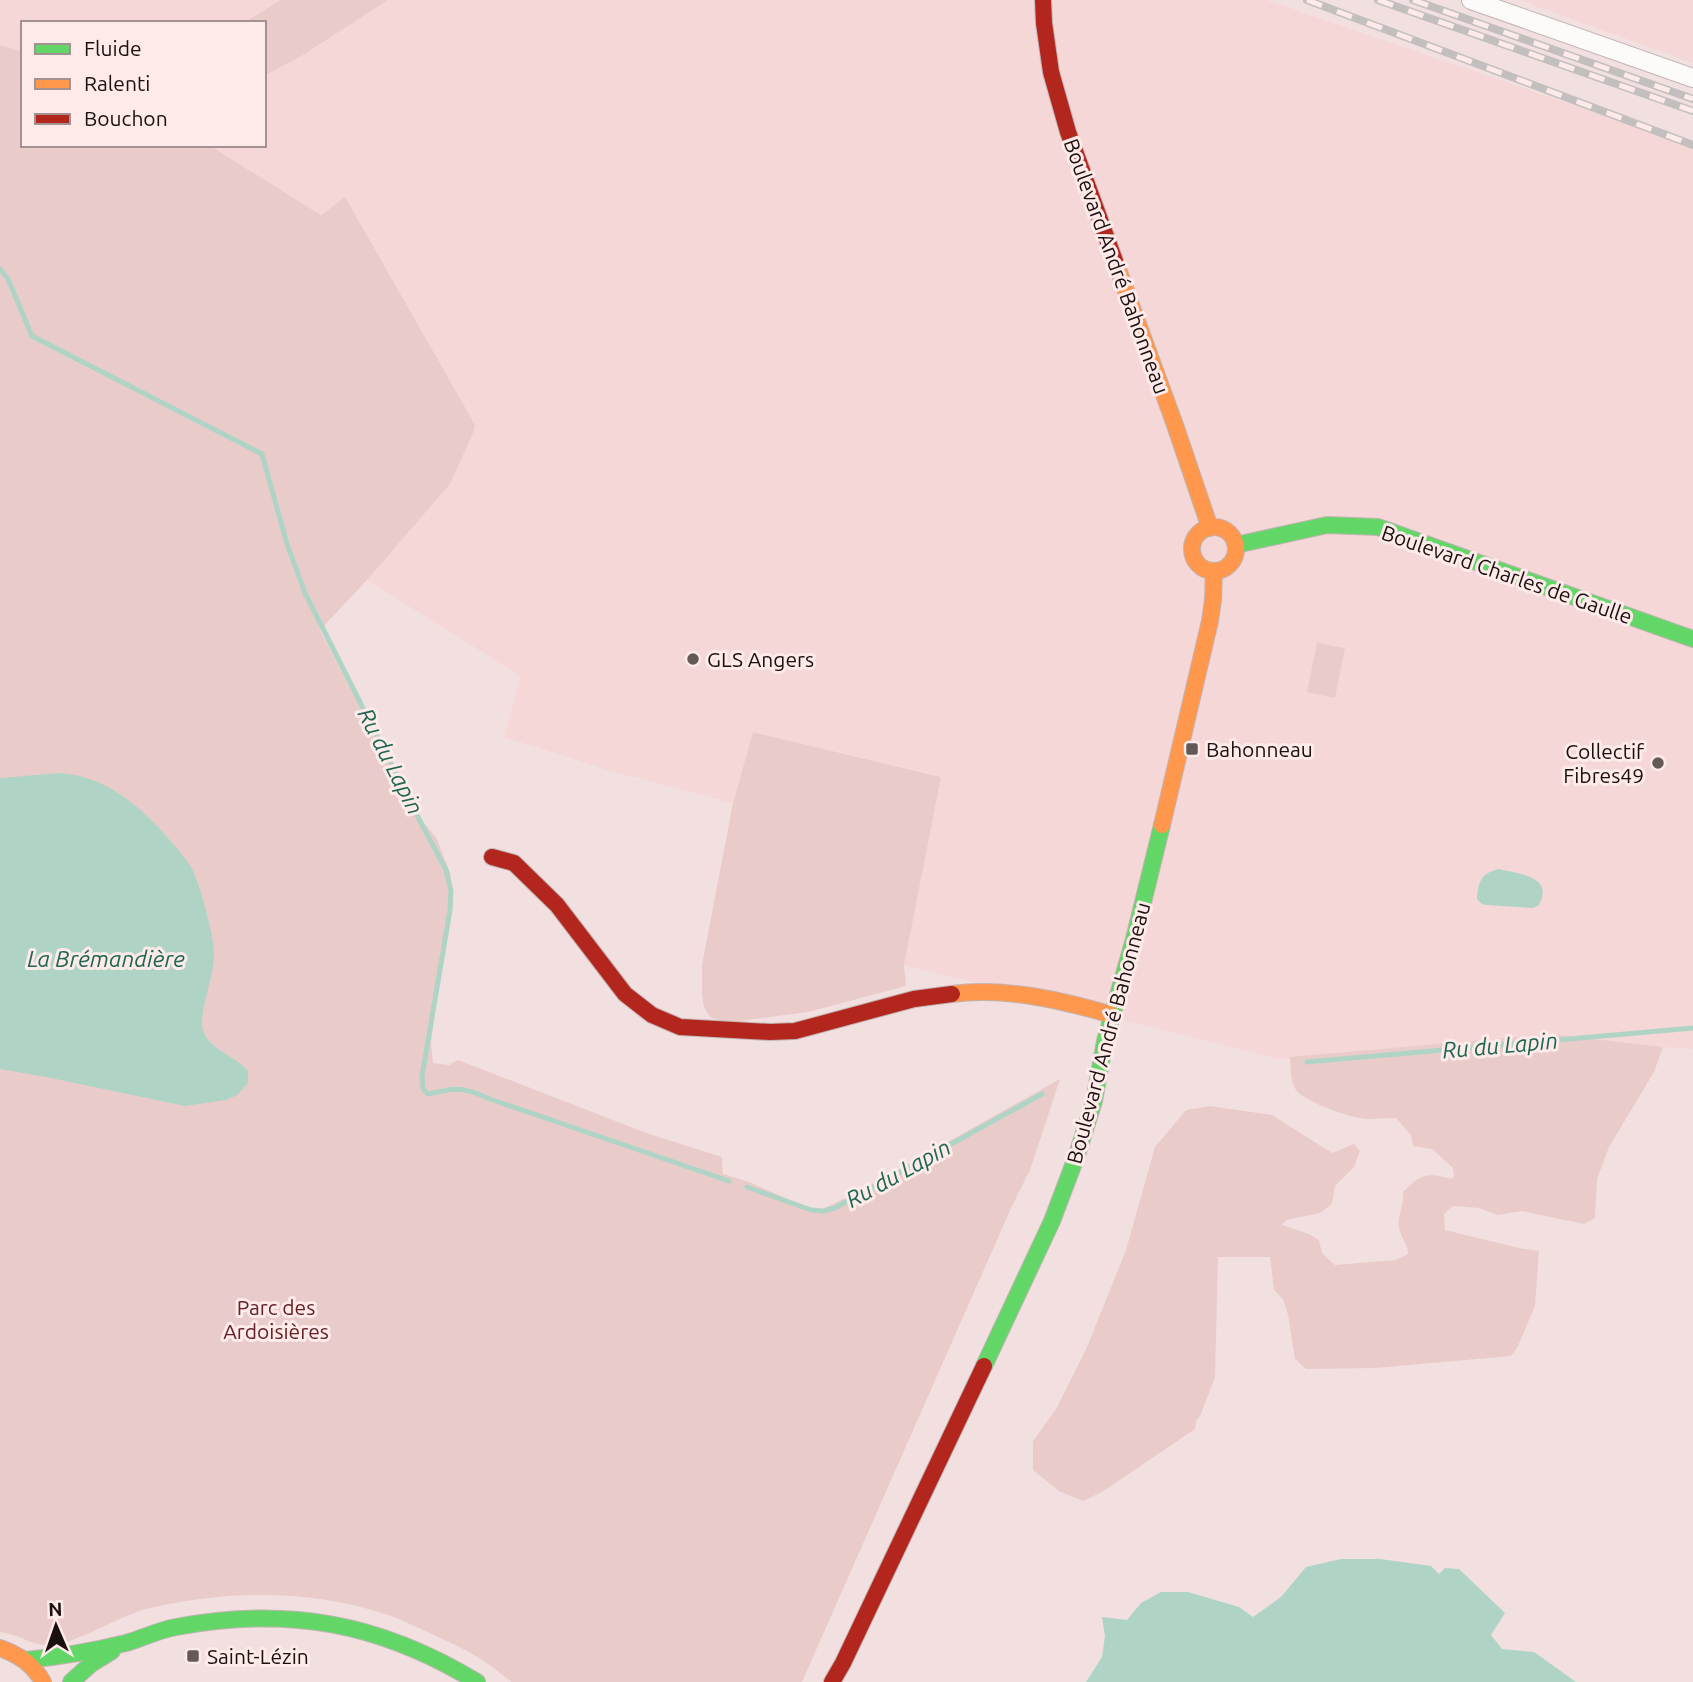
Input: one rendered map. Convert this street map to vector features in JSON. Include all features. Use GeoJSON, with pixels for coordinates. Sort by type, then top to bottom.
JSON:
{"type":"FeatureCollection","features":[{"type":"Feature","properties":{"kind":"street","name":"Boulevard André Bahonneau"},"geometry":{"type":"LineString","coordinates":[[1043,0],[1051,72],[1068,132],[1210,528]]}},
{"type":"Feature","properties":{"kind":"street"},"geometry":{"type":"LineString","coordinates":[[1471,0],[1693,78]]}},
{"type":"Feature","properties":{"kind":"street","name":"Boulevard Charles de Gaulle"},"geometry":{"type":"LineString","coordinates":[[1236,545],[1326,526],[1378,527],[1693,639]]}},
{"type":"Feature","properties":{"kind":"street"},"geometry":{"type":"LineString","coordinates":[[1210,528],[1227,531],[1236,545],[1232,562],[1214,571],[1202,567],[1193,553],[1196,537],[1210,528]]}},
{"type":"Feature","properties":{"kind":"street","name":"Boulevard André Bahonneau"},"geometry":{"type":"LineString","coordinates":[[833,1682],[1052,1221],[1077,1155],[1094,1101],[1105,1041],[1134,939],[1189,717],[1210,621],[1214,571]]}},
{"type":"Feature","properties":{"kind":"street"},"geometry":{"type":"LineString","coordinates":[[492,857],[514,863],[560,908],[625,993],[652,1015],[680,1027],[795,1031],[914,999],[982,992],[1034,996],[1112,1015]]}},
{"type":"Feature","properties":{"kind":"street"},"geometry":{"type":"LineString","coordinates":[[26,1660],[58,1657],[128,1642],[173,1628],[251,1618],[287,1618],[359,1631],[396,1642],[433,1656],[477,1682]]}},
{"type":"Feature","properties":{"kind":"street"},"geometry":{"type":"LineString","coordinates":[[71,1682],[91,1664],[128,1642]]}},
{"type":"Feature","properties":{"kind":"street"},"geometry":{"type":"LineString","coordinates":[[0,1648],[26,1660],[43,1682]]}},
{"type":"Feature","properties":{"kind":"shaded area"},"geometry":{"type":"Polygon","coordinates":[[[0,0],[282,0],[246,21],[21,21],[21,51],[0,45],[0,0]]]}},
{"type":"Feature","properties":{"kind":"shaded area"},"geometry":{"type":"Polygon","coordinates":[[[388,0],[1266,0],[1693,146],[1693,1049],[1551,1034],[1279,1059],[904,965],[940,776],[753,732],[733,803],[611,771],[504,737],[521,676],[367,580],[450,484],[345,197],[321,215],[212,147],[266,147],[266,75],[303,55],[388,0]]]}},
{"type":"Feature","properties":{"kind":"shaded area"},"geometry":{"type":"Polygon","coordinates":[[[1519,0],[1693,0],[1693,63],[1519,0]]]}},
{"type":"Feature","properties":{"kind":"green space"},"geometry":{"type":"Polygon","coordinates":[[[281,0],[388,0],[303,55],[266,75],[266,21],[246,21],[281,0]]]}},
{"type":"Feature","properties":{"kind":"green space","name":"Parc des Ardoisières"},"geometry":{"type":"Polygon","coordinates":[[[0,45],[21,51],[21,147],[212,147],[321,215],[345,197],[475,425],[450,484],[320,630],[419,821],[436,837],[451,875],[431,1042],[433,1063],[449,1065],[458,1060],[649,1134],[722,1157],[723,1174],[749,1182],[811,1209],[820,1210],[862,1190],[1060,1079],[1030,1170],[802,1682],[512,1682],[468,1652],[400,1619],[332,1601],[271,1595],[210,1598],[150,1608],[58,1644],[38,1644],[0,1632],[0,45]]]}},
{"type":"Feature","properties":{"kind":"green space"},"geometry":{"type":"Polygon","coordinates":[[[1317,643],[1345,648],[1335,698],[1307,692],[1317,643]]]}},
{"type":"Feature","properties":{"kind":"green space"},"geometry":{"type":"Polygon","coordinates":[[[753,732],[941,777],[904,965],[906,986],[808,1012],[723,1022],[710,1017],[704,1007],[702,994],[702,965],[733,803],[753,732]]]}},
{"type":"Feature","properties":{"kind":"green space"},"geometry":{"type":"Polygon","coordinates":[[[1551,1034],[1663,1047],[1654,1072],[1609,1147],[1597,1179],[1595,1218],[1584,1224],[1522,1211],[1498,1215],[1479,1208],[1453,1206],[1444,1214],[1445,1230],[1539,1251],[1535,1306],[1511,1356],[1376,1368],[1306,1369],[1295,1359],[1288,1315],[1283,1299],[1274,1290],[1270,1257],[1218,1257],[1215,1377],[1195,1429],[1102,1492],[1083,1501],[1059,1491],[1033,1470],[1033,1441],[1056,1409],[1087,1347],[1126,1250],[1155,1147],[1186,1110],[1210,1106],[1272,1115],[1332,1153],[1354,1144],[1360,1151],[1354,1167],[1335,1186],[1332,1204],[1320,1213],[1286,1220],[1282,1225],[1319,1240],[1322,1253],[1335,1265],[1396,1260],[1408,1254],[1399,1227],[1403,1192],[1424,1176],[1451,1179],[1454,1177],[1453,1168],[1432,1149],[1413,1146],[1411,1135],[1396,1118],[1368,1119],[1351,1116],[1301,1095],[1293,1083],[1290,1057],[1551,1034]]]}},
{"type":"Feature","properties":{"kind":"water","name":"La Brémandière"},"geometry":{"type":"Polygon","coordinates":[[[60,773],[94,781],[124,797],[151,819],[191,867],[206,910],[214,954],[202,1026],[208,1039],[218,1049],[248,1071],[248,1083],[237,1095],[226,1100],[185,1106],[0,1069],[0,778],[60,773]]]}},
{"type":"Feature","properties":{"kind":"water"},"geometry":{"type":"Polygon","coordinates":[[[1499,869],[1525,875],[1538,882],[1542,888],[1539,905],[1533,908],[1482,904],[1477,899],[1478,887],[1485,876],[1499,869]]]}},
{"type":"Feature","properties":{"kind":"water"},"geometry":{"type":"Polygon","coordinates":[[[1341,1559],[1380,1559],[1431,1566],[1439,1574],[1445,1568],[1459,1569],[1505,1613],[1491,1635],[1502,1649],[1534,1652],[1576,1682],[1086,1682],[1102,1657],[1105,1636],[1102,1617],[1127,1620],[1141,1603],[1161,1592],[1188,1592],[1239,1607],[1253,1617],[1281,1597],[1306,1567],[1341,1559]]]}},
{"type":"Feature","properties":{"kind":"waterway","name":"Ru du Lapin"},"geometry":{"type":"LineString","coordinates":[[0,269],[8,279],[32,336],[262,454],[287,544],[305,593],[446,870],[451,891],[450,910],[422,1077],[423,1089],[428,1094],[451,1089],[471,1091],[729,1181]]}},
{"type":"Feature","properties":{"kind":"waterway","name":"Ru du Lapin"},"geometry":{"type":"LineString","coordinates":[[1307,1062],[1693,1028]]}},
{"type":"Feature","properties":{"kind":"waterway","name":"Ru du Lapin"},"geometry":{"type":"LineString","coordinates":[[747,1187],[811,1210],[835,1208],[1042,1094]]}},
{"type":"Feature","properties":{"kind":"railway"},"geometry":{"type":"LineString","coordinates":[[1307,0],[1693,145]]}},
{"type":"Feature","properties":{"kind":"railway"},"geometry":{"type":"LineString","coordinates":[[1378,0],[1693,111]]}},
{"type":"Feature","properties":{"kind":"railway"},"geometry":{"type":"LineString","coordinates":[[1413,0],[1693,99]]}},
{"type":"Feature","properties":{"kind":"traffic: fast"},"geometry":{"type":"LineString","coordinates":[[1236,545],[1327,525],[1378,527],[1693,639]]}},
{"type":"Feature","properties":{"kind":"traffic: fast"},"geometry":{"type":"LineString","coordinates":[[984,1366],[1052,1221],[1077,1155],[1094,1101],[1105,1041],[1162,825]]}},
{"type":"Feature","properties":{"kind":"traffic: fast"},"geometry":{"type":"LineString","coordinates":[[26,1660],[114,1646],[176,1627],[257,1618],[332,1624],[369,1633],[441,1662],[477,1682]]}},
{"type":"Feature","properties":{"kind":"traffic: fast"},"geometry":{"type":"LineString","coordinates":[[71,1682],[91,1664],[112,1651]]}},
{"type":"Feature","properties":{"kind":"traffic: slow"},"geometry":{"type":"LineString","coordinates":[[1115,261],[1210,528]]}},
{"type":"Feature","properties":{"kind":"traffic: slow"},"geometry":{"type":"LineString","coordinates":[[1214,527],[1229,534],[1236,549],[1229,564],[1214,571],[1199,564],[1192,549],[1199,534],[1214,527]]}},
{"type":"Feature","properties":{"kind":"traffic: slow"},"geometry":{"type":"LineString","coordinates":[[1162,825],[1210,621],[1214,571]]}},
{"type":"Feature","properties":{"kind":"traffic: slow"},"geometry":{"type":"LineString","coordinates":[[952,994],[992,992],[1033,996],[1112,1015]]}},
{"type":"Feature","properties":{"kind":"traffic: slow"},"geometry":{"type":"LineString","coordinates":[[0,1648],[25,1661],[43,1682]]}},
{"type":"Feature","properties":{"kind":"traffic: jam"},"geometry":{"type":"LineString","coordinates":[[1043,0],[1051,72],[1068,132],[1115,261]]}},
{"type":"Feature","properties":{"kind":"traffic: jam"},"geometry":{"type":"LineString","coordinates":[[492,857],[514,863],[557,905],[625,994],[652,1015],[680,1027],[795,1031],[914,999],[952,994]]}},
{"type":"Feature","properties":{"kind":"traffic: jam"},"geometry":{"type":"LineString","coordinates":[[832,1682],[984,1366]]}},
{"type":"Feature","properties":{"kind":"place","name":"GLS Angers"},"geometry":{"type":"Point","coordinates":[693,659]}},
{"type":"Feature","properties":{"kind":"place","name":"Bahonneau"},"geometry":{"type":"Point","coordinates":[1192,749]}},
{"type":"Feature","properties":{"kind":"place","name":"Collectif Fibres49"},"geometry":{"type":"Point","coordinates":[1658,763]}},
{"type":"Feature","properties":{"kind":"place","name":"Saint-Lézin"},"geometry":{"type":"Point","coordinates":[193,1656]}}]}
